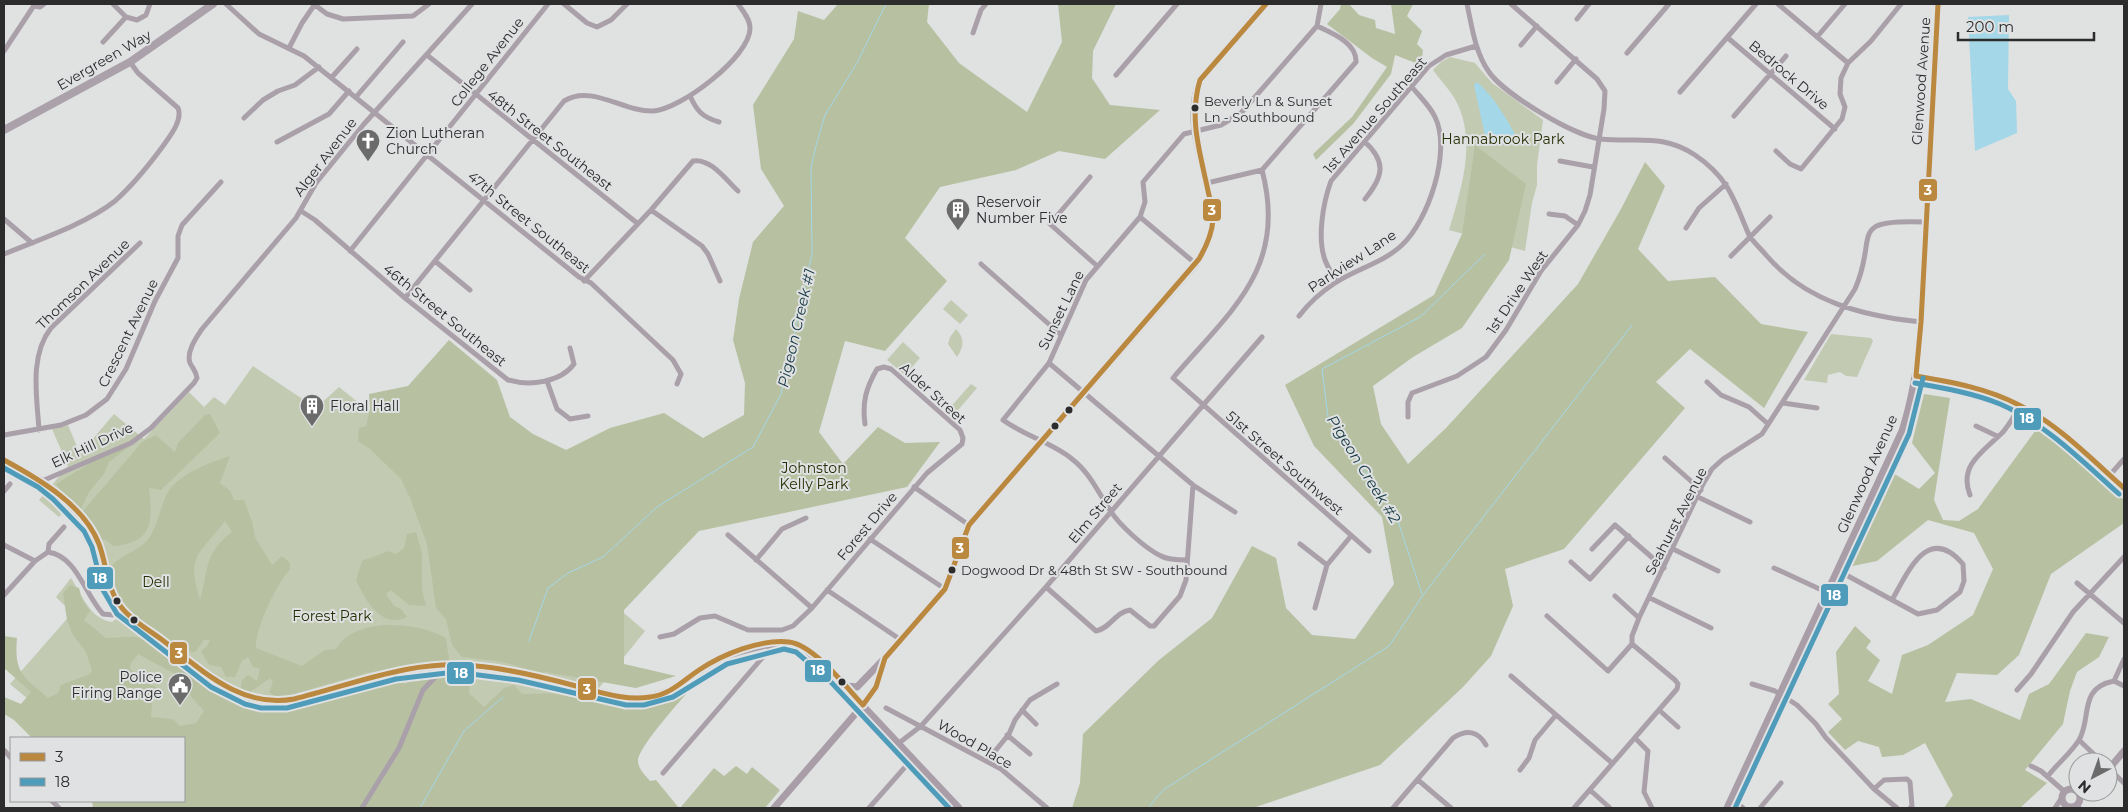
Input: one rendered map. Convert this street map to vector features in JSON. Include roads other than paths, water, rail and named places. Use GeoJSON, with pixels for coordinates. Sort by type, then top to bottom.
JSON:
{"type":"FeatureCollection","features":[{"type":"Feature","properties":{"kind":"main road","name":"Evergreen Way"},"geometry":{"type":"LineString","coordinates":[[4,130],[130,62],[213,4]]}},
{"type":"Feature","properties":{"kind":"street"},"geometry":{"type":"LineString","coordinates":[[4,51],[35,5],[40,7],[44,4]]}},
{"type":"Feature","properties":{"kind":"street"},"geometry":{"type":"LineString","coordinates":[[113,4],[126,17],[141,20],[146,15],[150,4]]}},
{"type":"Feature","properties":{"kind":"street","name":"47th Street Southeast"},"geometry":{"type":"LineString","coordinates":[[226,4],[259,34],[289,48],[319,67],[584,281],[603,294],[673,360],[681,374],[677,384]]}},
{"type":"Feature","properties":{"kind":"street"},"geometry":{"type":"LineString","coordinates":[[289,48],[315,4],[327,14],[343,19],[413,16],[429,4]]}},
{"type":"Feature","properties":{"kind":"street","name":"Alger Avenue"},"geometry":{"type":"LineString","coordinates":[[151,428],[197,378],[189,357],[192,346],[202,329],[301,211],[305,200],[316,183],[375,112],[472,4]]}},
{"type":"Feature","properties":{"kind":"street","name":"College Avenue"},"geometry":{"type":"LineString","coordinates":[[350,252],[548,4]]}},
{"type":"Feature","properties":{"kind":"street"},"geometry":{"type":"LineString","coordinates":[[564,4],[586,23],[597,26],[611,20],[626,4]]}},
{"type":"Feature","properties":{"kind":"street"},"geometry":{"type":"LineString","coordinates":[[405,298],[564,101],[573,96],[589,96],[652,111],[671,107],[690,96],[737,57],[746,43],[750,28],[747,16],[738,4]]}},
{"type":"Feature","properties":{"kind":"street"},"geometry":{"type":"LineString","coordinates":[[973,33],[981,10],[986,4]]}},
{"type":"Feature","properties":{"kind":"street"},"geometry":{"type":"LineString","coordinates":[[1116,75],[1177,4]]}},
{"type":"Feature","properties":{"kind":"street"},"geometry":{"type":"LineString","coordinates":[[844,685],[857,687],[945,590],[969,525],[1196,264],[1208,243],[1213,214],[1192,108],[1200,80],[1266,4]]}},
{"type":"Feature","properties":{"kind":"street"},"geometry":{"type":"LineString","coordinates":[[1196,264],[1140,217],[1145,202],[1143,182],[1184,134],[1220,125],[1241,113],[1317,26],[1321,4]]}},
{"type":"Feature","properties":{"kind":"street"},"geometry":{"type":"LineString","coordinates":[[1467,4],[1476,46],[1489,72],[1504,88],[1566,127],[1598,139],[1660,140],[1678,145],[1713,168],[1726,184],[1741,210],[1750,237],[1776,267],[1796,284],[1812,294],[1845,307],[1881,317],[1921,322]]}},
{"type":"Feature","properties":{"kind":"street"},"geometry":{"type":"LineString","coordinates":[[1511,4],[1576,59],[1558,82]]}},
{"type":"Feature","properties":{"kind":"street"},"geometry":{"type":"LineString","coordinates":[[1577,19],[1589,4]]}},
{"type":"Feature","properties":{"kind":"street"},"geometry":{"type":"LineString","coordinates":[[1627,53],[1669,4]]}},
{"type":"Feature","properties":{"kind":"street"},"geometry":{"type":"LineString","coordinates":[[1680,92],[1756,4]]}},
{"type":"Feature","properties":{"kind":"street"},"geometry":{"type":"LineString","coordinates":[[1778,4],[1848,63]]}},
{"type":"Feature","properties":{"kind":"street"},"geometry":{"type":"LineString","coordinates":[[1817,37],[1845,4]]}},
{"type":"Feature","properties":{"kind":"street"},"geometry":{"type":"LineString","coordinates":[[1776,151],[1790,164],[1801,169],[1842,119],[1845,108],[1840,94],[1841,78],[1848,63],[1871,41],[1901,4]]}},
{"type":"Feature","properties":{"kind":"street","name":"Glenwood Avenue"},"geometry":{"type":"LineString","coordinates":[[1727,808],[1902,431],[1916,376],[1921,322],[1938,4]]}},
{"type":"Feature","properties":{"kind":"street"},"geometry":{"type":"LineString","coordinates":[[103,42],[126,17]]}},
{"type":"Feature","properties":{"kind":"street"},"geometry":{"type":"LineString","coordinates":[[1206,183],[1262,170],[1356,62],[1356,54],[1351,47],[1334,34],[1317,26]]}},
{"type":"Feature","properties":{"kind":"street"},"geometry":{"type":"LineString","coordinates":[[1521,45],[1537,26]]}},
{"type":"Feature","properties":{"kind":"street","name":"Bedrock Drive"},"geometry":{"type":"LineString","coordinates":[[1728,38],[1835,129]]}},
{"type":"Feature","properties":{"kind":"street"},"geometry":{"type":"LineString","coordinates":[[356,97],[403,42]]}},
{"type":"Feature","properties":{"kind":"street","name":"1st Avenue Southeast"},"geometry":{"type":"LineString","coordinates":[[1336,282],[1325,260],[1322,245],[1326,194],[1331,181],[1435,62],[1446,55],[1476,46]]}},
{"type":"Feature","properties":{"kind":"street"},"geometry":{"type":"LineString","coordinates":[[332,77],[357,49]]}},
{"type":"Feature","properties":{"kind":"street","name":"48th Street Southeast"},"geometry":{"type":"LineString","coordinates":[[427,55],[636,223]]}},
{"type":"Feature","properties":{"kind":"street"},"geometry":{"type":"LineString","coordinates":[[1734,116],[1786,56]]}},
{"type":"Feature","properties":{"kind":"street","name":"1st Drive West"},"geometry":{"type":"LineString","coordinates":[[1408,417],[1408,402],[1412,393],[1457,376],[1486,357],[1506,330],[1541,272],[1578,225],[1585,211],[1605,91],[1597,79],[1576,59]]}},
{"type":"Feature","properties":{"kind":"street"},"geometry":{"type":"LineString","coordinates":[[4,254],[74,224],[113,202],[156,154],[171,134],[178,119],[178,108],[138,72],[130,62]]}},
{"type":"Feature","properties":{"kind":"street"},"geometry":{"type":"LineString","coordinates":[[244,118],[263,100],[295,84],[319,67]]}},
{"type":"Feature","properties":{"kind":"street","name":"Parkview Lane"},"geometry":{"type":"LineString","coordinates":[[1299,316],[1315,298],[1336,282],[1382,259],[1402,246],[1425,211],[1441,150],[1436,118],[1412,87]]}},
{"type":"Feature","properties":{"kind":"street"},"geometry":{"type":"LineString","coordinates":[[277,142],[329,114],[349,92]]}},
{"type":"Feature","properties":{"kind":"street"},"geometry":{"type":"LineString","coordinates":[[690,96],[698,112],[707,118],[719,122]]}},
{"type":"Feature","properties":{"kind":"street"},"geometry":{"type":"LineString","coordinates":[[1364,142],[1377,153],[1381,163],[1374,188],[1365,199]]}},
{"type":"Feature","properties":{"kind":"street"},"geometry":{"type":"LineString","coordinates":[[584,281],[636,223],[651,210],[693,161],[700,160],[709,164],[738,191]]}},
{"type":"Feature","properties":{"kind":"street"},"geometry":{"type":"LineString","coordinates":[[1560,161],[1593,167]]}},
{"type":"Feature","properties":{"kind":"street","name":"51st Street Southwest"},"geometry":{"type":"LineString","coordinates":[[1262,170],[1270,214],[1265,253],[1248,290],[1173,378],[1369,551]]}},
{"type":"Feature","properties":{"kind":"street"},"geometry":{"type":"LineString","coordinates":[[1090,177],[1050,224],[1096,266]]}},
{"type":"Feature","properties":{"kind":"street","name":"Crescent Avenue"},"geometry":{"type":"LineString","coordinates":[[4,435],[39,430],[86,415],[107,399],[126,369],[155,301],[178,258],[178,236],[182,225],[220,182]]}},
{"type":"Feature","properties":{"kind":"street"},"geometry":{"type":"LineString","coordinates":[[1686,228],[1699,208],[1726,184]]}},
{"type":"Feature","properties":{"kind":"street"},"geometry":{"type":"LineString","coordinates":[[651,210],[702,246],[708,254],[720,281]]}},
{"type":"Feature","properties":{"kind":"street","name":"46th Street Southeast"},"geometry":{"type":"LineString","coordinates":[[301,211],[315,220],[350,252],[500,375],[520,384],[547,381],[564,373],[574,364],[570,348]]}},
{"type":"Feature","properties":{"kind":"street"},"geometry":{"type":"LineString","coordinates":[[1549,214],[1565,216],[1578,225]]}},
{"type":"Feature","properties":{"kind":"street"},"geometry":{"type":"LineString","coordinates":[[1730,256],[1770,216]]}},
{"type":"Feature","properties":{"kind":"street","name":"Sunset Lane"},"geometry":{"type":"LineString","coordinates":[[1040,442],[1002,420],[1049,363],[1060,334],[1086,280],[1096,266],[1140,217]]}},
{"type":"Feature","properties":{"kind":"street"},"geometry":{"type":"LineString","coordinates":[[4,219],[32,243]]}},
{"type":"Feature","properties":{"kind":"street","name":"Seahurst Avenue"},"geometry":{"type":"LineString","coordinates":[[1632,644],[1632,636],[1639,618],[1712,469],[1723,459],[1762,434],[1783,403],[1845,307],[1860,276],[1866,239],[1873,228],[1880,223],[1896,221],[1925,222]]}},
{"type":"Feature","properties":{"kind":"street","name":"Thomson Avenue"},"geometry":{"type":"LineString","coordinates":[[39,430],[37,364],[42,338],[50,328],[140,243]]}},
{"type":"Feature","properties":{"kind":"street"},"geometry":{"type":"LineString","coordinates":[[435,261],[470,290]]}},
{"type":"Feature","properties":{"kind":"street"},"geometry":{"type":"LineString","coordinates":[[982,264],[1060,334]]}},
{"type":"Feature","properties":{"kind":"street","name":"Elm Street"},"geometry":{"type":"LineString","coordinates":[[899,743],[922,726],[1046,587],[1262,336]]}},
{"type":"Feature","properties":{"kind":"street"},"geometry":{"type":"LineString","coordinates":[[1049,363],[1193,485],[1234,512]]}},
{"type":"Feature","properties":{"kind":"street","name":"Alder Street"},"geometry":{"type":"LineString","coordinates":[[865,424],[863,406],[865,394],[877,369],[884,367],[890,369],[960,430],[963,438],[962,444]]}},
{"type":"Feature","properties":{"kind":"street"},"geometry":{"type":"LineString","coordinates":[[1916,376],[1990,392],[2020,406],[2062,434],[2124,488]]}},
{"type":"Feature","properties":{"kind":"street"},"geometry":{"type":"LineString","coordinates":[[547,381],[561,414],[570,419],[588,416]]}},
{"type":"Feature","properties":{"kind":"street"},"geometry":{"type":"LineString","coordinates":[[1707,382],[1721,395],[1749,407],[1768,424]]}},
{"type":"Feature","properties":{"kind":"street"},"geometry":{"type":"LineString","coordinates":[[1783,403],[1817,408]]}},
{"type":"Feature","properties":{"kind":"street"},"geometry":{"type":"LineString","coordinates":[[1970,495],[1966,484],[1969,468],[1997,436],[2004,431],[2020,406]]}},
{"type":"Feature","properties":{"kind":"street"},"geometry":{"type":"LineString","coordinates":[[1976,426],[1997,436]]}},
{"type":"Feature","properties":{"kind":"street","name":"Elk Hill Drive"},"geometry":{"type":"LineString","coordinates":[[42,481],[131,443],[151,428]]}},
{"type":"Feature","properties":{"kind":"street"},"geometry":{"type":"LineString","coordinates":[[1040,442],[1057,448],[1084,469],[1103,496],[1110,511],[1126,529],[1161,556],[1187,560]]}},
{"type":"Feature","properties":{"kind":"street","name":"Forest Drive"},"geometry":{"type":"LineString","coordinates":[[660,637],[674,634],[700,618],[715,616],[748,630],[782,630],[793,626],[812,608],[927,473],[962,444]]}},
{"type":"Feature","properties":{"kind":"street"},"geometry":{"type":"LineString","coordinates":[[1666,458],[1701,490]]}},
{"type":"Feature","properties":{"kind":"street"},"geometry":{"type":"LineString","coordinates":[[2109,476],[2124,459]]}},
{"type":"Feature","properties":{"kind":"street"},"geometry":{"type":"LineString","coordinates":[[4,460],[42,481],[65,499],[90,526],[99,544],[110,587],[122,609],[229,689],[262,700],[286,701],[360,680],[447,665],[480,666],[626,698],[641,699],[656,696],[678,686],[705,666],[748,649],[784,641],[800,646],[844,685],[959,808]]}},
{"type":"Feature","properties":{"kind":"street"},"geometry":{"type":"LineString","coordinates":[[4,491],[10,484]]}},
{"type":"Feature","properties":{"kind":"street"},"geometry":{"type":"LineString","coordinates":[[1046,587],[1088,624],[1099,631],[1121,611],[1130,610],[1150,626],[1154,626],[1180,596],[1186,580],[1193,485]]}},
{"type":"Feature","properties":{"kind":"street"},"geometry":{"type":"LineString","coordinates":[[914,487],[969,525]]}},
{"type":"Feature","properties":{"kind":"street"},"geometry":{"type":"LineString","coordinates":[[1698,497],[1750,522]]}},
{"type":"Feature","properties":{"kind":"street"},"geometry":{"type":"LineString","coordinates":[[756,560],[782,528],[806,518]]}},
{"type":"Feature","properties":{"kind":"street"},"geometry":{"type":"LineString","coordinates":[[1592,549],[1615,525],[1664,568]]}},
{"type":"Feature","properties":{"kind":"street"},"geometry":{"type":"LineString","coordinates":[[48,552],[49,544],[64,526]]}},
{"type":"Feature","properties":{"kind":"street"},"geometry":{"type":"LineString","coordinates":[[728,535],[812,608]]}},
{"type":"Feature","properties":{"kind":"street"},"geometry":{"type":"LineString","coordinates":[[1315,608],[1327,565],[1351,536]]}},
{"type":"Feature","properties":{"kind":"street"},"geometry":{"type":"LineString","coordinates":[[1571,562],[1590,579],[1629,536]]}},
{"type":"Feature","properties":{"kind":"street"},"geometry":{"type":"LineString","coordinates":[[870,539],[945,590]]}},
{"type":"Feature","properties":{"kind":"street"},"geometry":{"type":"LineString","coordinates":[[1300,544],[1327,565]]}},
{"type":"Feature","properties":{"kind":"street"},"geometry":{"type":"LineString","coordinates":[[4,545],[35,561]]}},
{"type":"Feature","properties":{"kind":"street"},"geometry":{"type":"LineString","coordinates":[[1837,570],[1892,600],[1918,614],[1937,610],[1960,592],[1964,581],[1963,564],[1952,553],[1936,548],[1920,555],[1892,600]]}},
{"type":"Feature","properties":{"kind":"street"},"geometry":{"type":"LineString","coordinates":[[1673,549],[1718,571]]}},
{"type":"Feature","properties":{"kind":"street"},"geometry":{"type":"LineString","coordinates":[[4,595],[35,561],[48,552],[56,553],[71,566],[103,614],[113,615],[122,609]]}},
{"type":"Feature","properties":{"kind":"street"},"geometry":{"type":"LineString","coordinates":[[2017,690],[2031,674],[2073,612],[2124,558]]}},
{"type":"Feature","properties":{"kind":"street"},"geometry":{"type":"LineString","coordinates":[[1774,568],[1826,592]]}},
{"type":"Feature","properties":{"kind":"street"},"geometry":{"type":"LineString","coordinates":[[2077,583],[2124,623]]}},
{"type":"Feature","properties":{"kind":"street"},"geometry":{"type":"LineString","coordinates":[[827,590],[901,640]]}},
{"type":"Feature","properties":{"kind":"street"},"geometry":{"type":"LineString","coordinates":[[1615,596],[1639,618]]}},
{"type":"Feature","properties":{"kind":"street"},"geometry":{"type":"LineString","coordinates":[[1650,598],[1711,628]]}},
{"type":"Feature","properties":{"kind":"street"},"geometry":{"type":"LineString","coordinates":[[1547,616],[1608,671],[1632,644],[1678,684],[1677,689],[1574,808]]}},
{"type":"Feature","properties":{"kind":"street"},"geometry":{"type":"LineString","coordinates":[[664,774],[774,643]]}},
{"type":"Feature","properties":{"kind":"street"},"geometry":{"type":"LineString","coordinates":[[774,808],[876,687],[885,658]]}},
{"type":"Feature","properties":{"kind":"street"},"geometry":{"type":"LineString","coordinates":[[2114,681],[2124,659]]}},
{"type":"Feature","properties":{"kind":"street"},"geometry":{"type":"LineString","coordinates":[[362,808],[395,755],[423,690],[447,665]]}},
{"type":"Feature","properties":{"kind":"street"},"geometry":{"type":"LineString","coordinates":[[1511,676],[1612,763]]}},
{"type":"Feature","properties":{"kind":"street"},"geometry":{"type":"LineString","coordinates":[[2048,776],[2079,740],[2090,698],[2099,686],[2114,681],[2124,686]]}},
{"type":"Feature","properties":{"kind":"street"},"geometry":{"type":"LineString","coordinates":[[987,761],[1008,735],[1022,710],[1036,695],[1058,684]]}},
{"type":"Feature","properties":{"kind":"street"},"geometry":{"type":"LineString","coordinates":[[1752,684],[1775,691],[1797,705],[1874,789],[1897,808]]}},
{"type":"Feature","properties":{"kind":"street","name":"Wood Place"},"geometry":{"type":"LineString","coordinates":[[886,708],[987,761],[1013,779],[1047,808]]}},
{"type":"Feature","properties":{"kind":"street"},"geometry":{"type":"LineString","coordinates":[[1022,710],[1036,724]]}},
{"type":"Feature","properties":{"kind":"street"},"geometry":{"type":"LineString","coordinates":[[1659,710],[1678,728]]}},
{"type":"Feature","properties":{"kind":"street"},"geometry":{"type":"LineString","coordinates":[[1520,770],[1529,758],[1535,740],[1556,715]]}},
{"type":"Feature","properties":{"kind":"street"},"geometry":{"type":"LineString","coordinates":[[1392,808],[1453,738],[1462,732],[1476,733],[1486,745]]}},
{"type":"Feature","properties":{"kind":"street"},"geometry":{"type":"LineString","coordinates":[[1008,735],[1030,754]]}},
{"type":"Feature","properties":{"kind":"street"},"geometry":{"type":"LineString","coordinates":[[1635,738],[1648,751],[1644,792],[1652,808]]}},
{"type":"Feature","properties":{"kind":"street"},"geometry":{"type":"LineString","coordinates":[[2079,740],[2092,752]]}},
{"type":"Feature","properties":{"kind":"street"},"geometry":{"type":"LineString","coordinates":[[870,808],[913,758]]}},
{"type":"Feature","properties":{"kind":"street"},"geometry":{"type":"LineString","coordinates":[[2031,766],[2048,776],[2066,792],[2077,792],[2075,806],[2064,802],[2066,792]]}},
{"type":"Feature","properties":{"kind":"street"},"geometry":{"type":"LineString","coordinates":[[1874,789],[1884,780],[1907,779],[1910,782],[1912,806],[1910,808]]}},
{"type":"Feature","properties":{"kind":"street"},"geometry":{"type":"LineString","coordinates":[[1418,780],[1451,808]]}},
{"type":"Feature","properties":{"kind":"street"},"geometry":{"type":"LineString","coordinates":[[1760,808],[1781,783]]}},
{"type":"Feature","properties":{"kind":"street"},"geometry":{"type":"LineString","coordinates":[[1590,790],[1610,808]]}},
{"type":"Feature","properties":{"kind":"street"},"geometry":{"type":"LineString","coordinates":[[2055,808],[2066,792]]}},
{"type":"Feature","properties":{"kind":"street"},"geometry":{"type":"LineString","coordinates":[[1731,798],[1743,808]]}},
{"type":"Feature","properties":{"kind":"water"},"geometry":{"type":"Polygon","coordinates":[[[2009,15],[2008,89],[2016,101],[2017,133],[1975,151],[1968,17],[2009,15]]]}},
{"type":"Feature","properties":{"kind":"water"},"geometry":{"type":"Polygon","coordinates":[[[1477,82],[1494,100],[1515,134],[1508,144],[1494,145],[1485,136],[1474,85],[1477,82]]]}},
{"type":"Feature","properties":{"kind":"waterway","name":"Pigeon Creek #1"},"geometry":{"type":"LineString","coordinates":[[529,641],[548,588],[568,573],[603,557],[657,507],[753,447],[781,394],[812,254],[811,167],[825,115],[857,63],[886,4]]}},
{"type":"Feature","properties":{"kind":"waterway","name":"Pigeon Creek #2"},"geometry":{"type":"LineString","coordinates":[[1422,594],[1397,518],[1328,417],[1322,369],[1420,317],[1485,254]]}},
{"type":"Feature","properties":{"kind":"waterway","name":"Pigeon Creek #2"},"geometry":{"type":"LineString","coordinates":[[1148,808],[1163,790],[1389,646],[1423,595],[1632,325]]}},
{"type":"Feature","properties":{"kind":"waterway","name":"Pigeon Creek #1"},"geometry":{"type":"LineString","coordinates":[[420,808],[464,731],[503,697]]}},
{"type":"Feature","properties":{"kind":"place","name":"Beverly Ln & Sunset Ln - Southbound"},"geometry":{"type":"Point","coordinates":[1195,108]}},
{"type":"Feature","properties":{"kind":"place","name":"Zion Lutheran Church"},"geometry":{"type":"Point","coordinates":[368,162]}},
{"type":"Feature","properties":{"kind":"place","name":"Reservoir Number Five"},"geometry":{"type":"Point","coordinates":[958,231]}},
{"type":"Feature","properties":{"kind":"place","name":"Floral Hall"},"geometry":{"type":"Point","coordinates":[312,427]}},
{"type":"Feature","properties":{"kind":"place","name":"Dogwood Dr & 48th St SW - Southbound"},"geometry":{"type":"Point","coordinates":[952,570]}},
{"type":"Feature","properties":{"kind":"place","name":"Police Firing Range"},"geometry":{"type":"Point","coordinates":[180,706]}},
{"type":"Feature","properties":{"kind":"park label","name":"Hannabrook Park"},"geometry":{"type":"Point","coordinates":[1503,139]}},
{"type":"Feature","properties":{"kind":"park label","name":"Johnston Kelly Park"},"geometry":{"type":"Point","coordinates":[814,476]}},
{"type":"Feature","properties":{"kind":"park label","name":"Dell"},"geometry":{"type":"Point","coordinates":[156,582]}},
{"type":"Feature","properties":{"kind":"park label","name":"Forest Park"},"geometry":{"type":"Point","coordinates":[332,616]}}]}
